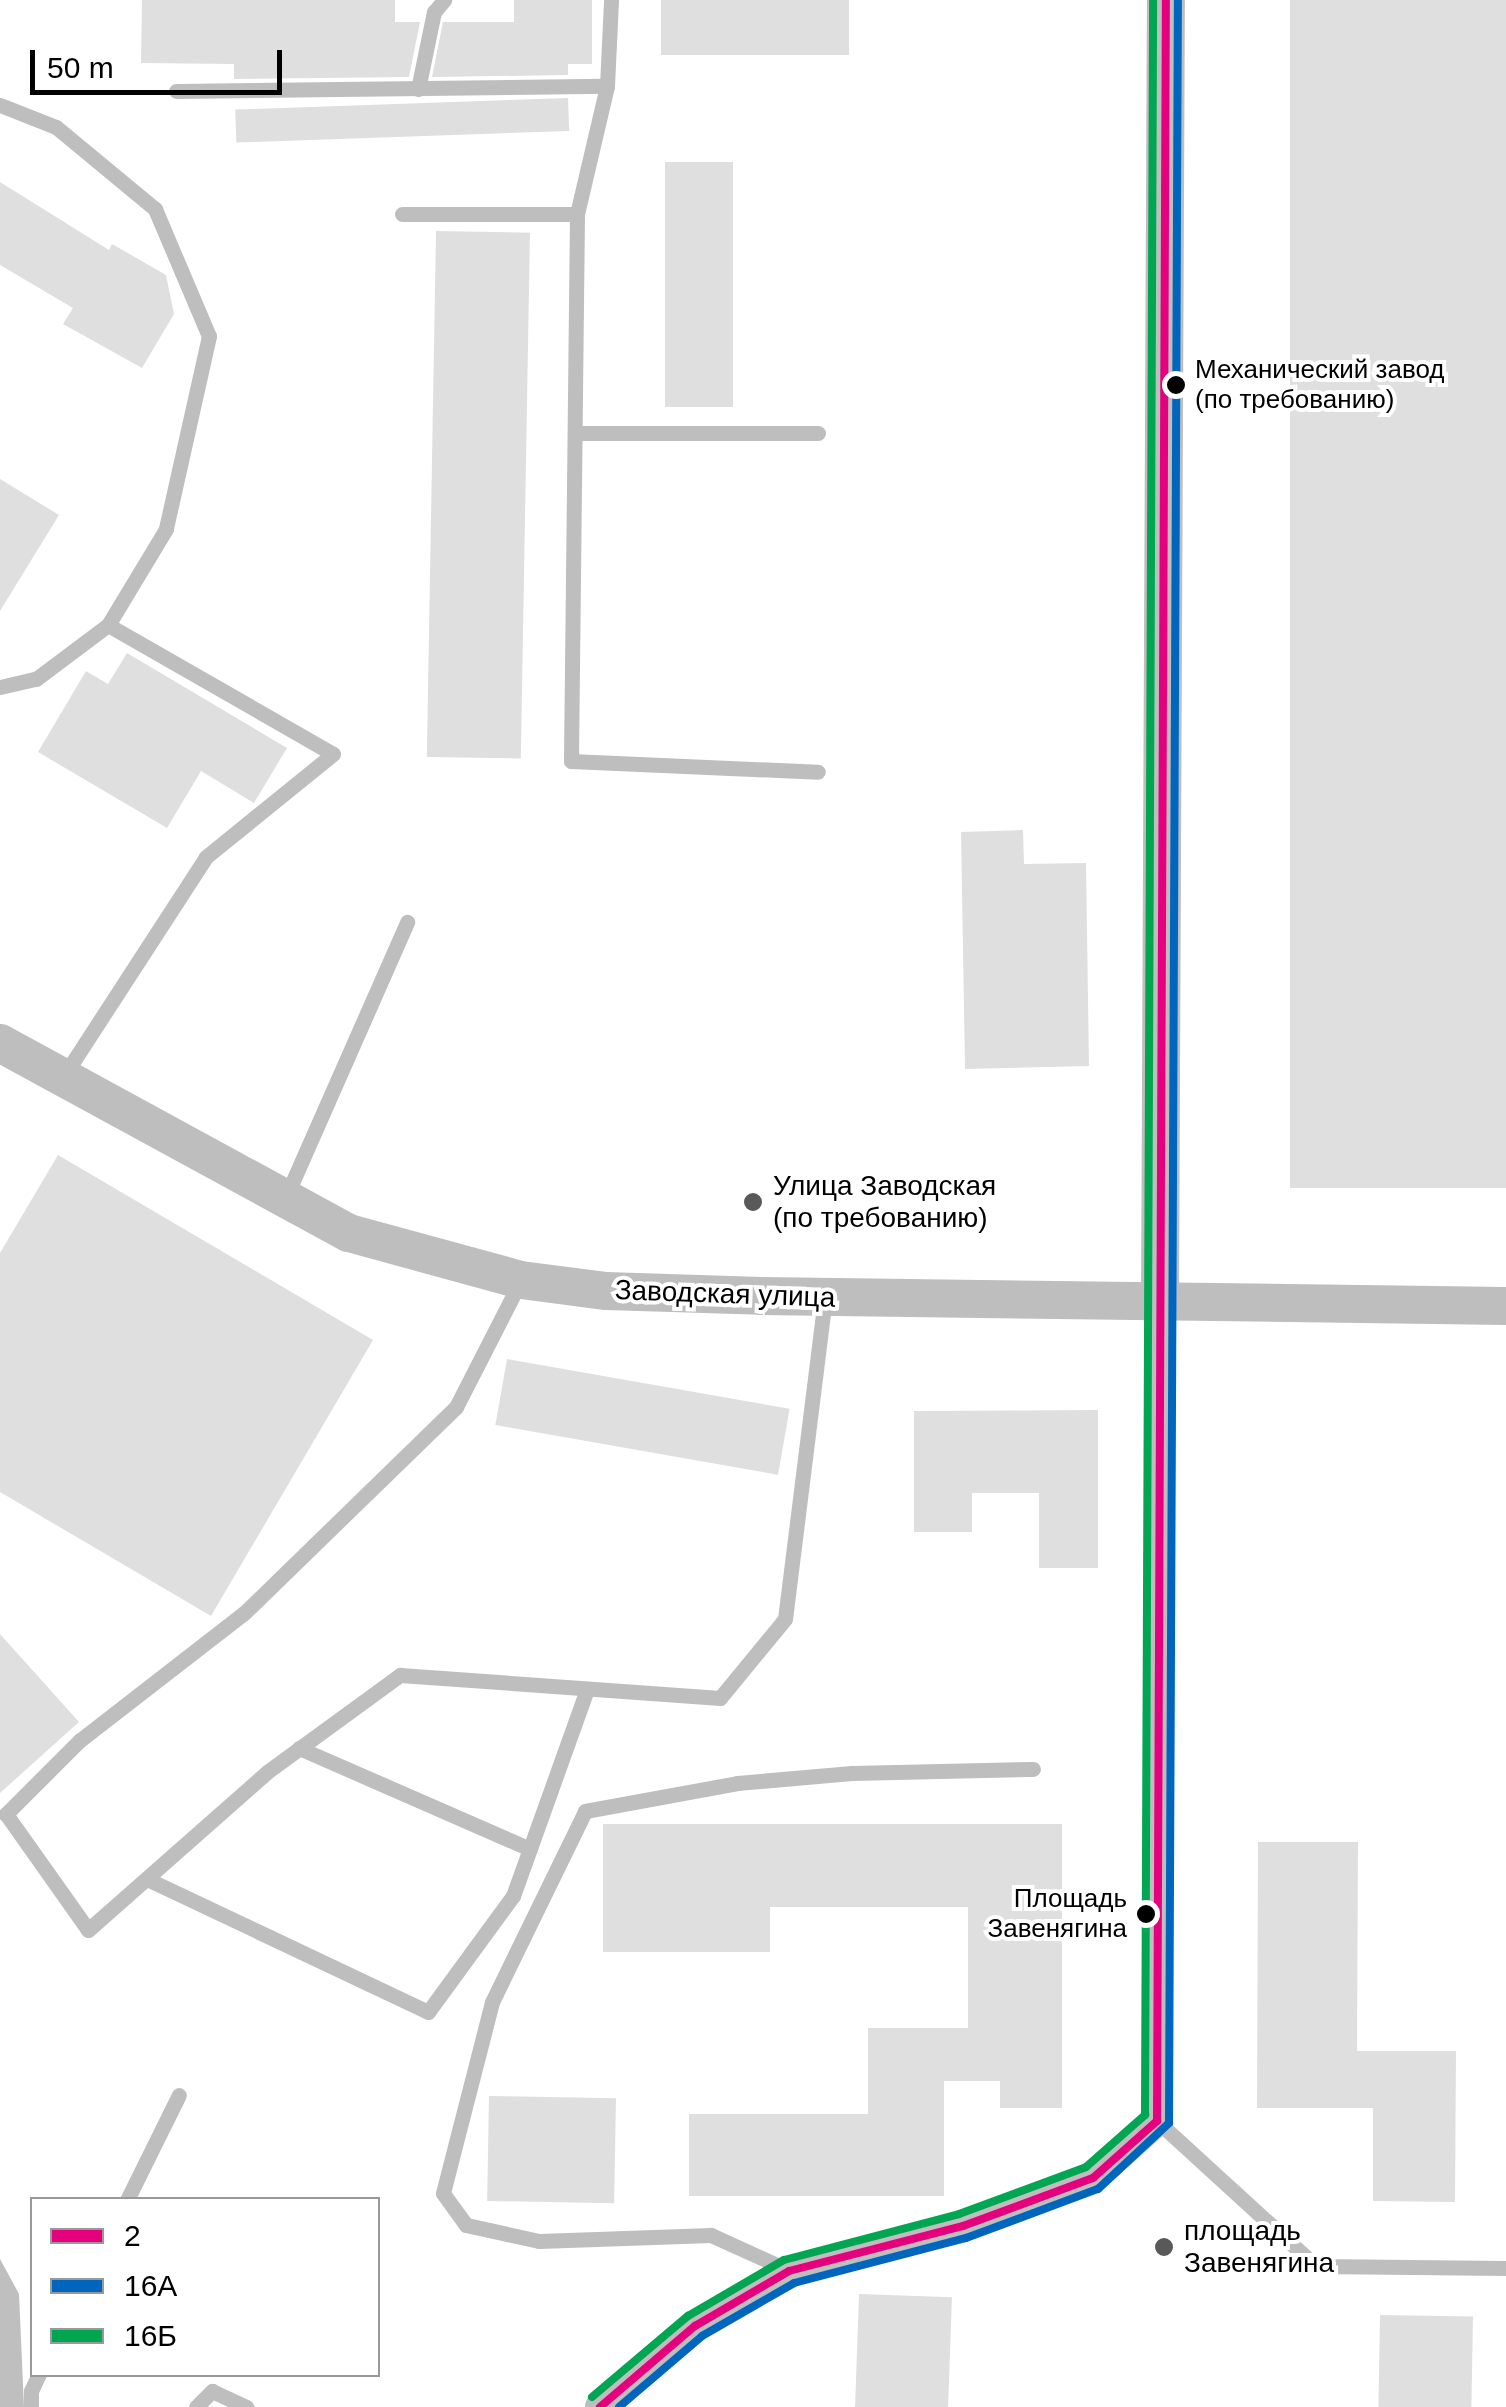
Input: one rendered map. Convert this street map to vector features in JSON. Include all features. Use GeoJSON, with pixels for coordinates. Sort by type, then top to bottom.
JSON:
{"type":"FeatureCollection","features":[{"type":"Feature","properties":{"kind":"street"},"geometry":{"type":"LineString","coordinates":[[600,2407],[696,2326],[789,2271],[963,2226],[1093,2178],[1158,2121],[1166,0]]}},
{"type":"Feature","properties":{"kind":"street","name":"Заводская улица"},"geometry":{"type":"LineString","coordinates":[[0,1043],[349,1234],[521,1280],[606,1290],[825,1297],[1506,1306]]}},
{"type":"Feature","properties":{"kind":"lane"},"geometry":{"type":"LineString","coordinates":[[418,88],[434,12],[444,0]]}},
{"type":"Feature","properties":{"kind":"lane"},"geometry":{"type":"LineString","coordinates":[[611,0],[608,86],[578,214],[572,761],[818,772]]}},
{"type":"Feature","properties":{"kind":"lane"},"geometry":{"type":"LineString","coordinates":[[176,91],[608,86]]}},
{"type":"Feature","properties":{"kind":"lane"},"geometry":{"type":"LineString","coordinates":[[0,106],[56,127],[155,209],[209,336],[166,529],[108,625],[36,679],[0,686]]}},
{"type":"Feature","properties":{"kind":"lane"},"geometry":{"type":"LineString","coordinates":[[402,214],[578,214]]}},
{"type":"Feature","properties":{"kind":"lane"},"geometry":{"type":"LineString","coordinates":[[575,432],[818,432]]}},
{"type":"Feature","properties":{"kind":"lane"},"geometry":{"type":"LineString","coordinates":[[62,1080],[206,857],[333,754],[108,625]]}},
{"type":"Feature","properties":{"kind":"lane"},"geometry":{"type":"LineString","coordinates":[[285,1199],[407,922]]}},
{"type":"Feature","properties":{"kind":"lane"},"geometry":{"type":"LineString","coordinates":[[521,1280],[456,1406],[244,1613],[80,1740],[6,1814],[88,1930],[266,1772],[400,1675],[720,1698],[785,1619],[825,1297]]}},
{"type":"Feature","properties":{"kind":"lane"},"geometry":{"type":"LineString","coordinates":[[147,1879],[428,2012],[513,1896],[587,1689]]}},
{"type":"Feature","properties":{"kind":"lane"},"geometry":{"type":"LineString","coordinates":[[300,1748],[530,1849]]}},
{"type":"Feature","properties":{"kind":"lane"},"geometry":{"type":"LineString","coordinates":[[789,2271],[711,2234],[540,2241],[466,2225],[443,2193],[492,2002],[500,1985],[585,1811],[737,1783],[852,1773],[1033,1769]]}},
{"type":"Feature","properties":{"kind":"lane"},"geometry":{"type":"LineString","coordinates":[[128,2197],[179,2095]]}},
{"type":"Feature","properties":{"kind":"lane"},"geometry":{"type":"LineString","coordinates":[[1158,2121],[1316,2266],[1506,2268]]}},
{"type":"Feature","properties":{"kind":"lane"},"geometry":{"type":"LineString","coordinates":[[31,2407],[31,2391],[38,2377]]}},
{"type":"Feature","properties":{"kind":"lane"},"geometry":{"type":"LineString","coordinates":[[196,2407],[212,2391],[247,2407]]}},
{"type":"Feature","properties":{"kind":"shaded area"},"geometry":{"type":"Polygon","coordinates":[[[0,2259],[19,2294],[24,2407],[0,2407],[0,2259]]]}},
{"type":"Feature","properties":{"kind":"building"},"geometry":{"type":"Polygon","coordinates":[[[142,0],[395,0],[395,22],[420,22],[409,77],[234,79],[234,64],[141,63],[142,0]]]}},
{"type":"Feature","properties":{"kind":"building"},"geometry":{"type":"Polygon","coordinates":[[[514,0],[592,0],[592,64],[568,64],[568,75],[432,77],[443,22],[514,22],[514,0]]]}},
{"type":"Feature","properties":{"kind":"building"},"geometry":{"type":"Polygon","coordinates":[[[661,0],[849,0],[849,55],[661,55],[661,0]]]}},
{"type":"Feature","properties":{"kind":"building"},"geometry":{"type":"Polygon","coordinates":[[[1290,0],[1506,0],[1506,1188],[1290,1188],[1290,0]]]}},
{"type":"Feature","properties":{"kind":"building"},"geometry":{"type":"Polygon","coordinates":[[[568,98],[569,131],[236,143],[235,110],[568,98]]]}},
{"type":"Feature","properties":{"kind":"building"},"geometry":{"type":"Polygon","coordinates":[[[665,162],[733,162],[733,407],[665,407],[665,162]]]}},
{"type":"Feature","properties":{"kind":"building"},"geometry":{"type":"Polygon","coordinates":[[[0,182],[109,250],[112,244],[166,275],[174,314],[142,368],[63,324],[73,308],[0,265],[0,182]]]}},
{"type":"Feature","properties":{"kind":"building"},"geometry":{"type":"Polygon","coordinates":[[[436,231],[530,233],[521,759],[427,757],[436,231]]]}},
{"type":"Feature","properties":{"kind":"building"},"geometry":{"type":"Polygon","coordinates":[[[0,479],[59,515],[0,611],[0,479]]]}},
{"type":"Feature","properties":{"kind":"building"},"geometry":{"type":"Polygon","coordinates":[[[127,653],[287,748],[254,803],[201,771],[167,828],[38,752],[86,671],[108,684],[127,653]]]}},
{"type":"Feature","properties":{"kind":"building"},"geometry":{"type":"Polygon","coordinates":[[[1023,830],[1024,864],[1086,863],[1089,1066],[965,1069],[961,832],[1023,830]]]}},
{"type":"Feature","properties":{"kind":"building"},"geometry":{"type":"Polygon","coordinates":[[[58,1155],[373,1340],[211,1616],[0,1492],[0,1253],[58,1155]]]}},
{"type":"Feature","properties":{"kind":"building"},"geometry":{"type":"Polygon","coordinates":[[[507,1359],[790,1409],[778,1475],[495,1425],[507,1359]]]}},
{"type":"Feature","properties":{"kind":"building"},"geometry":{"type":"Polygon","coordinates":[[[1098,1410],[1098,1568],[1039,1568],[1039,1493],[972,1493],[972,1532],[914,1532],[914,1411],[1098,1410]]]}},
{"type":"Feature","properties":{"kind":"building"},"geometry":{"type":"Polygon","coordinates":[[[0,1634],[79,1722],[0,1793],[0,1634]]]}},
{"type":"Feature","properties":{"kind":"building"},"geometry":{"type":"Polygon","coordinates":[[[603,1824],[1062,1824],[1062,2108],[1000,2108],[1000,2081],[944,2081],[944,2196],[689,2196],[689,2114],[868,2114],[868,2028],[968,2028],[968,1907],[770,1907],[770,1952],[603,1952],[603,1824]]]}},
{"type":"Feature","properties":{"kind":"building"},"geometry":{"type":"Polygon","coordinates":[[[1258,1842],[1358,1842],[1357,2051],[1456,2051],[1455,2202],[1373,2201],[1373,2108],[1257,2108],[1258,1842]]]}},
{"type":"Feature","properties":{"kind":"building"},"geometry":{"type":"Polygon","coordinates":[[[489,2096],[616,2098],[614,2203],[487,2201],[489,2096]]]}},
{"type":"Feature","properties":{"kind":"building"},"geometry":{"type":"Polygon","coordinates":[[[859,2294],[952,2297],[948,2407],[855,2407],[859,2294]]]}},
{"type":"Feature","properties":{"kind":"building"},"geometry":{"type":"Polygon","coordinates":[[[1380,2315],[1473,2317],[1471,2407],[1378,2407],[1380,2315]]]}},
{"type":"Feature","properties":{"kind":"transit line","name":"16Б"},"geometry":{"type":"LineString","coordinates":[[592,2397],[688,2316],[784,2260],[959,2214],[1086,2167],[1145,2115],[1153,0]]}},
{"type":"Feature","properties":{"kind":"transit line","name":"2"},"geometry":{"type":"LineString","coordinates":[[600,2407],[695,2326],[789,2271],[963,2226],[1093,2178],[1157,2121],[1166,0]]}},
{"type":"Feature","properties":{"kind":"transit line","name":"16А"},"geometry":{"type":"LineString","coordinates":[[619,2407],[702,2336],[794,2283],[966,2238],[1098,2189],[1169,2123],[1178,0]]}},
{"type":"Feature","properties":{"kind":"place","name":"Механический завод (по требованию)"},"geometry":{"type":"Point","coordinates":[1176,385]}},
{"type":"Feature","properties":{"kind":"place","name":"Улица Заводская (по требованию)"},"geometry":{"type":"Point","coordinates":[753,1202]}},
{"type":"Feature","properties":{"kind":"place","name":"Площадь Завенягина"},"geometry":{"type":"Point","coordinates":[1146,1914]}},
{"type":"Feature","properties":{"kind":"place","name":"площадь Завенягина"},"geometry":{"type":"Point","coordinates":[1164,2247]}}]}
